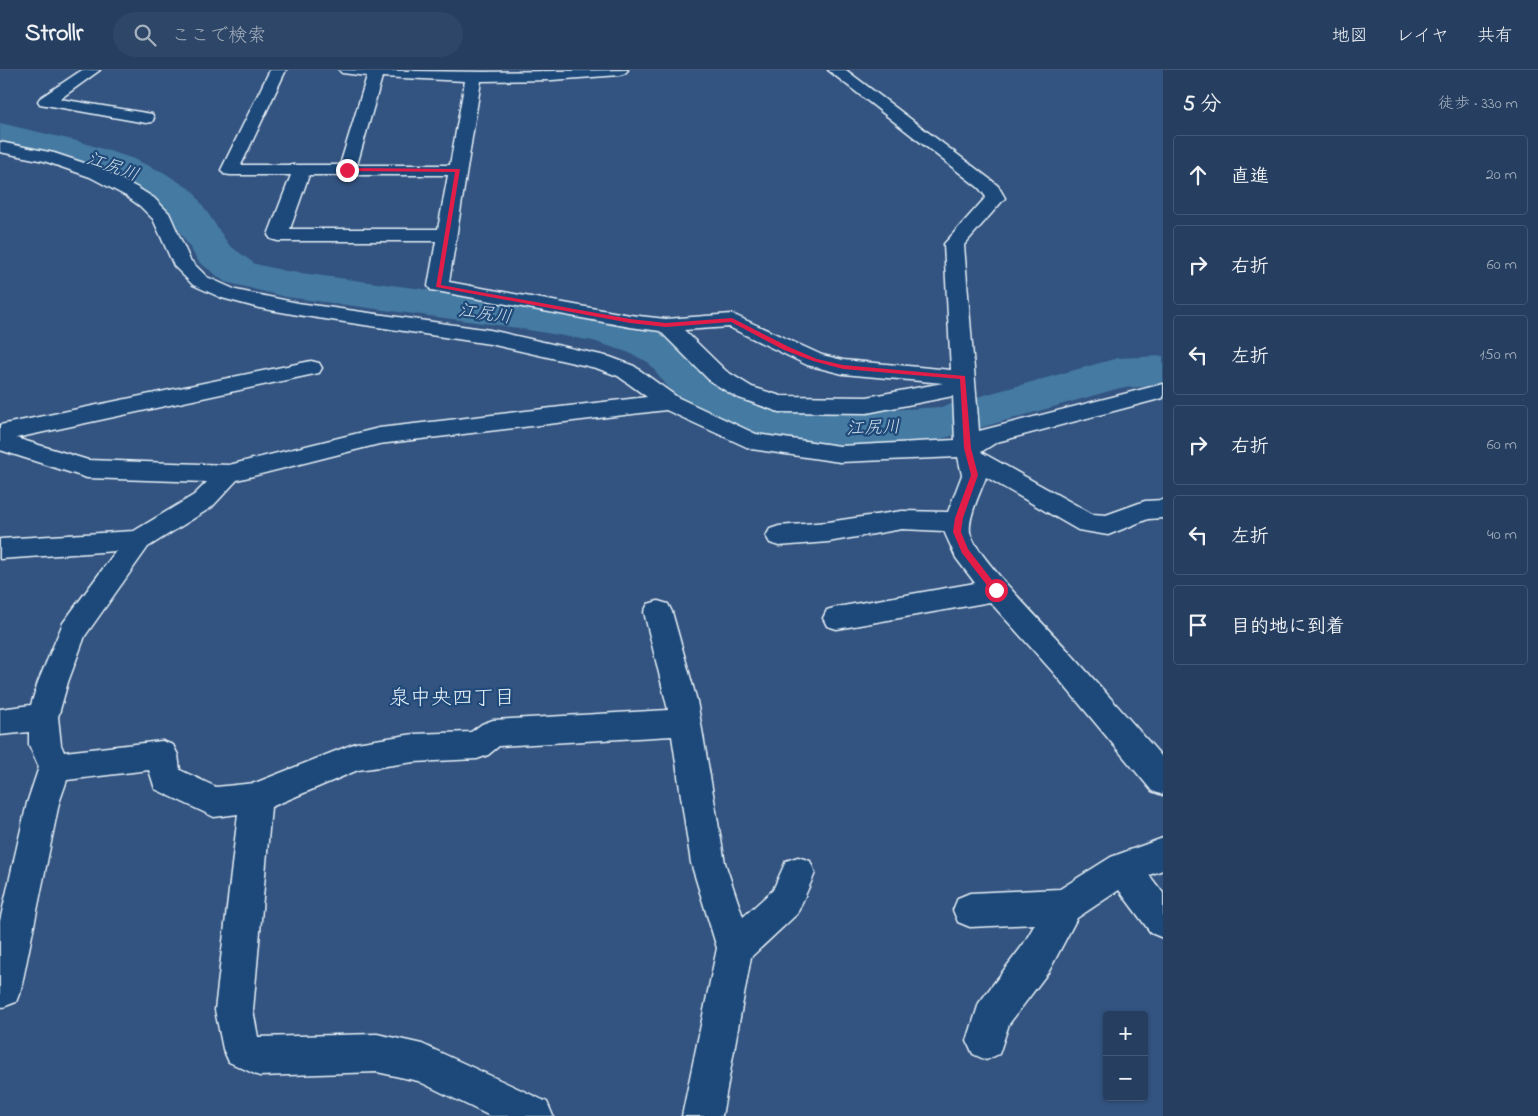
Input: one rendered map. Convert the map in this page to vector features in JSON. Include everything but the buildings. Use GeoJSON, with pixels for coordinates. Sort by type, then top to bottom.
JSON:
{"type":"FeatureCollection","features":[{"type":"Feature","properties":{"kind":"street"},"geometry":{"type":"LineString","coordinates":[[92,70],[46,101],[146,118]]}},
{"type":"Feature","properties":{"kind":"street"},"geometry":{"type":"LineString","coordinates":[[278,70],[230,170],[458,170]]}},
{"type":"Feature","properties":{"kind":"street"},"geometry":{"type":"LineString","coordinates":[[347,70],[474,76],[577,75],[620,70]]}},
{"type":"Feature","properties":{"kind":"street"},"geometry":{"type":"LineString","coordinates":[[836,70],[985,184],[992,190],[996,198],[954,244],[969,453],[974,475],[958,522],[957,532],[965,551],[996,590],[1163,780]]}},
{"type":"Feature","properties":{"kind":"street"},"geometry":{"type":"LineString","coordinates":[[347,170],[376,72]]}},
{"type":"Feature","properties":{"kind":"street"},"geometry":{"type":"LineString","coordinates":[[474,76],[438,286],[630,321],[666,325],[732,320],[786,348],[815,360],[843,367],[963,382]]}},
{"type":"Feature","properties":{"kind":"street"},"geometry":{"type":"LineString","coordinates":[[0,147],[48,157],[96,174],[132,192],[147,202],[162,217],[181,262],[200,281],[229,294],[290,308],[490,337],[602,362],[626,371],[668,402],[751,441],[840,454],[969,453],[1086,523],[1108,525],[1145,510],[1163,509]]}},
{"type":"Feature","properties":{"kind":"street"},"geometry":{"type":"LineString","coordinates":[[302,170],[278,235],[447,235]]}},
{"type":"Feature","properties":{"kind":"street"},"geometry":{"type":"LineString","coordinates":[[666,325],[718,376],[744,392],[780,404],[867,405],[963,382]]}},
{"type":"Feature","properties":{"kind":"street"},"geometry":{"type":"LineString","coordinates":[[0,433],[311,368]]}},
{"type":"Feature","properties":{"kind":"street"},"geometry":{"type":"LineString","coordinates":[[969,453],[990,436],[1163,391]]}},
{"type":"Feature","properties":{"kind":"street"},"geometry":{"type":"LineString","coordinates":[[0,441],[87,469],[229,474],[380,436],[668,402]]}},
{"type":"Feature","properties":{"kind":"street"},"geometry":{"type":"LineString","coordinates":[[3,989],[43,803],[56,767],[45,745],[43,717],[53,682],[73,631],[139,540],[203,501],[229,474]]}},
{"type":"Feature","properties":{"kind":"street"},"geometry":{"type":"LineString","coordinates":[[779,536],[828,532],[902,520],[958,522]]}},
{"type":"Feature","properties":{"kind":"street"},"geometry":{"type":"LineString","coordinates":[[0,549],[139,540]]}},
{"type":"Feature","properties":{"kind":"street"},"geometry":{"type":"LineString","coordinates":[[837,618],[996,590]]}},
{"type":"Feature","properties":{"kind":"street"},"geometry":{"type":"LineString","coordinates":[[658,612],[682,701],[708,863],[735,948],[702,1116]]}},
{"type":"Feature","properties":{"kind":"street"},"geometry":{"type":"LineString","coordinates":[[0,722],[43,717]]}},
{"type":"Feature","properties":{"kind":"street"},"geometry":{"type":"LineString","coordinates":[[56,767],[162,755],[166,779],[214,802],[256,798],[356,757],[414,748],[477,745],[493,733],[684,722]]}},
{"type":"Feature","properties":{"kind":"street"},"geometry":{"type":"LineString","coordinates":[[256,798],[234,1010],[242,1049],[259,1057],[377,1053],[422,1063],[533,1116]]}},
{"type":"Feature","properties":{"kind":"street"},"geometry":{"type":"LineString","coordinates":[[986,1041],[992,1016],[1036,958],[1065,906],[1123,868],[1163,854]]}},
{"type":"Feature","properties":{"kind":"street"},"geometry":{"type":"LineString","coordinates":[[1123,868],[1163,921]]}},
{"type":"Feature","properties":{"kind":"street"},"geometry":{"type":"LineString","coordinates":[[735,948],[785,902],[798,873]]}},
{"type":"Feature","properties":{"kind":"street"},"geometry":{"type":"LineString","coordinates":[[970,910],[1065,906]]}},
{"type":"Feature","properties":{"kind":"waterway","name":"江尻川"},"geometry":{"type":"LineString","coordinates":[[0,134],[68,150],[118,166],[150,180],[179,199],[214,253],[240,273],[286,284],[505,313],[600,329],[643,342],[664,352],[700,395],[743,415],[794,428],[868,428],[941,423],[1118,373],[1163,371]]}},
{"type":"Feature","properties":{"kind":"district","name":"泉中央四丁目"},"geometry":{"type":"Point","coordinates":[452,697]}},
{"type":"Feature","properties":{"kind":"route"},"geometry":{"type":"LineString","coordinates":[[347,170],[458,170],[438,286],[630,321],[666,325],[732,320],[786,348],[815,360],[843,367],[963,378],[968,448],[974,475],[959,518],[957,532],[965,551],[996,590]]}}]}
